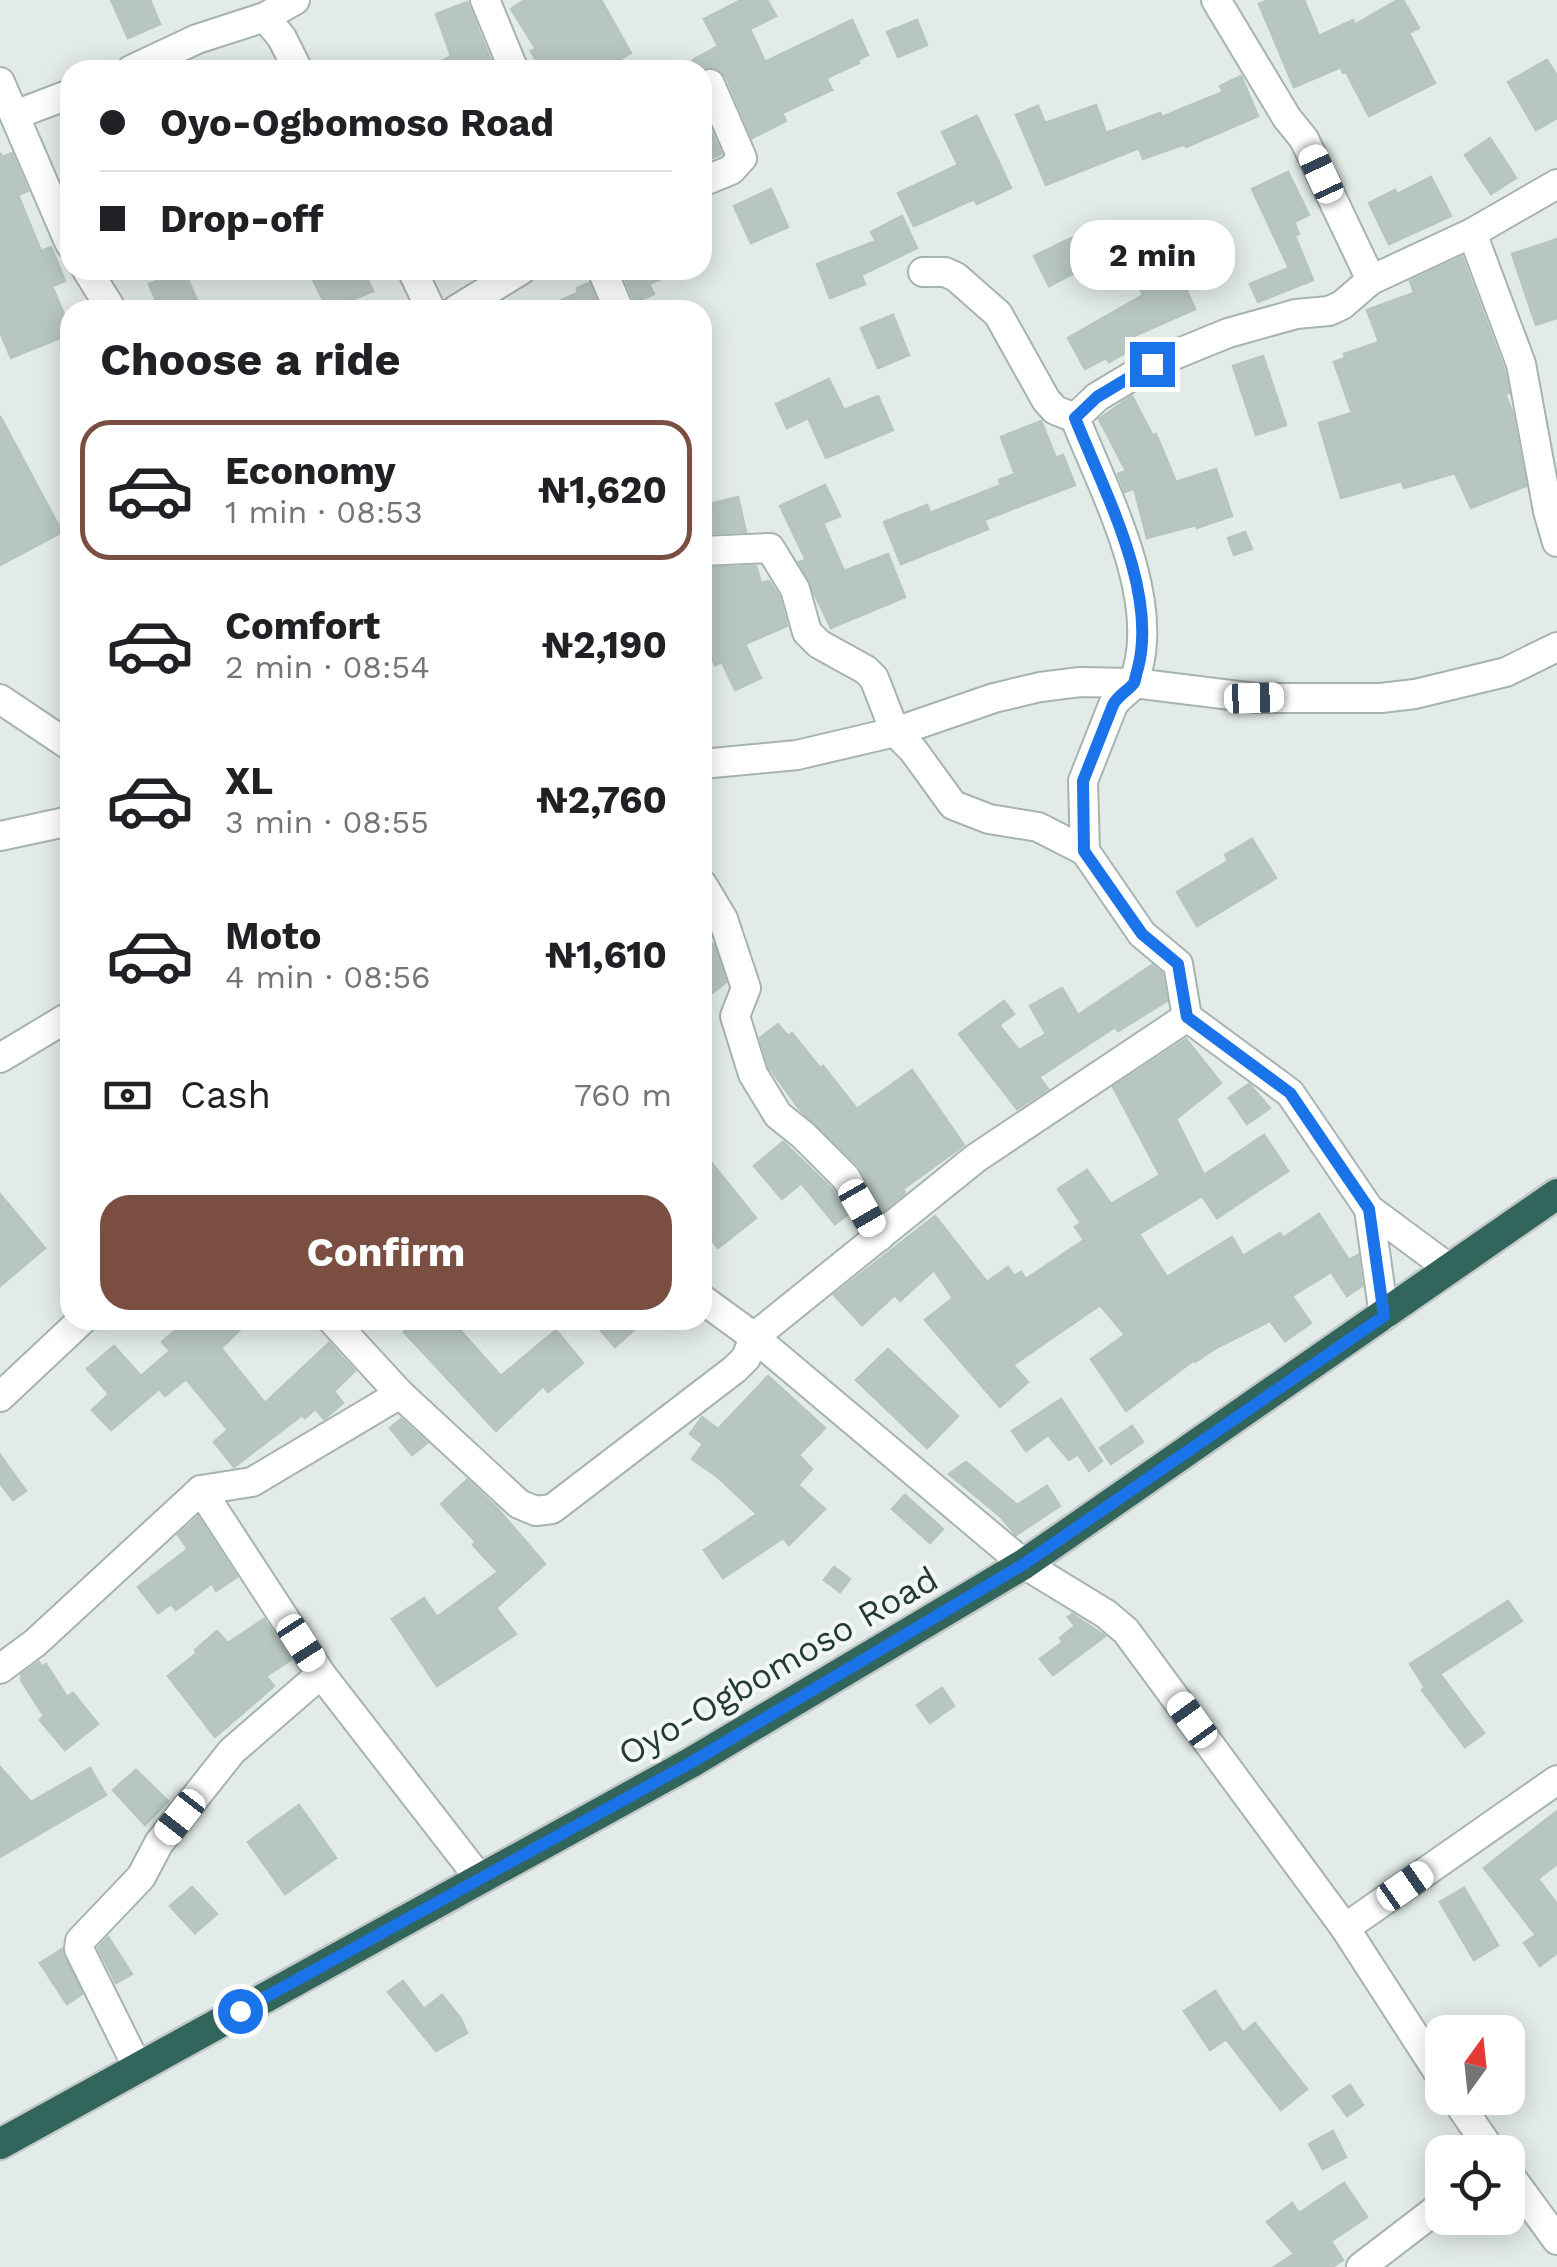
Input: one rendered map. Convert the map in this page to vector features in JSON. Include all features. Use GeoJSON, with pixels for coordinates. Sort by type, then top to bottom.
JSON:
{"type":"FeatureCollection","features":[{"type":"Feature","properties":{"kind":"highway","name":"Oyo-Ogbomoso Road"},"geometry":{"type":"LineString","coordinates":[[0,2144],[692,1762],[1024,1564],[1557,1194]]}},
{"type":"Feature","properties":{"kind":"street"},"geometry":{"type":"LineString","coordinates":[[152,60],[196,39],[265,17],[295,0]]}},
{"type":"Feature","properties":{"kind":"street"},"geometry":{"type":"LineString","coordinates":[[485,0],[510,60]]}},
{"type":"Feature","properties":{"kind":"street"},"geometry":{"type":"LineString","coordinates":[[1222,2],[1287,118],[1304,139],[1371,280]]}},
{"type":"Feature","properties":{"kind":"street"},"geometry":{"type":"LineString","coordinates":[[265,17],[293,60]]}},
{"type":"Feature","properties":{"kind":"street"},"geometry":{"type":"LineString","coordinates":[[0,82],[60,221]]}},
{"type":"Feature","properties":{"kind":"street"},"geometry":{"type":"LineString","coordinates":[[712,89],[742,158],[731,170],[712,178]]}},
{"type":"Feature","properties":{"kind":"street"},"geometry":{"type":"LineString","coordinates":[[15,115],[60,98]]}},
{"type":"Feature","properties":{"kind":"street"},"geometry":{"type":"LineString","coordinates":[[1075,418],[1097,397],[1152,364],[1228,333],[1342,305],[1371,280],[1472,233],[1557,184]]}},
{"type":"Feature","properties":{"kind":"street"},"geometry":{"type":"LineString","coordinates":[[1472,233],[1521,364],[1557,542]]}},
{"type":"Feature","properties":{"kind":"street"},"geometry":{"type":"LineString","coordinates":[[923,272],[945,272],[956,277],[998,314],[1046,400],[1055,410],[1075,418],[1138,581],[1144,620],[1143,648],[1134,683],[1119,694],[1113,705],[1083,781],[1084,851]]}},
{"type":"Feature","properties":{"kind":"street"},"geometry":{"type":"LineString","coordinates":[[472,300],[506,280]]}},
{"type":"Feature","properties":{"kind":"street"},"geometry":{"type":"LineString","coordinates":[[712,551],[770,548],[795,589],[806,632],[874,678],[895,732],[953,805],[990,819],[1038,827],[1084,851],[1142,934],[1178,964],[1187,1017],[1290,1093],[1369,1209],[1450,1269]]}},
{"type":"Feature","properties":{"kind":"street"},"geometry":{"type":"LineString","coordinates":[[712,763],[796,755],[895,732],[994,698],[1040,687],[1080,682],[1134,683],[1254,698],[1382,698],[1506,672],[1557,646]]}},
{"type":"Feature","properties":{"kind":"street"},"geometry":{"type":"LineString","coordinates":[[1,700],[60,739]]}},
{"type":"Feature","properties":{"kind":"street"},"geometry":{"type":"LineString","coordinates":[[0,836],[60,823]]}},
{"type":"Feature","properties":{"kind":"street"},"geometry":{"type":"LineString","coordinates":[[712,901],[723,919],[746,988],[735,1016],[753,1074],[778,1115],[846,1178],[879,1236]]}},
{"type":"Feature","properties":{"kind":"street"},"geometry":{"type":"LineString","coordinates":[[341,1330],[400,1394],[519,1504],[536,1510],[552,1509],[735,1369],[746,1358],[754,1336],[976,1158],[1187,1017]]}},
{"type":"Feature","properties":{"kind":"street"},"geometry":{"type":"LineString","coordinates":[[0,1058],[60,1022]]}},
{"type":"Feature","properties":{"kind":"street"},"geometry":{"type":"LineString","coordinates":[[1369,1209],[1384,1316]]}},
{"type":"Feature","properties":{"kind":"street"},"geometry":{"type":"LineString","coordinates":[[712,1306],[754,1336],[1024,1564],[1106,1614],[1126,1631],[1344,1928],[1425,2052]]}},
{"type":"Feature","properties":{"kind":"street"},"geometry":{"type":"LineString","coordinates":[[0,1396],[71,1330]]}},
{"type":"Feature","properties":{"kind":"street"},"geometry":{"type":"LineString","coordinates":[[0,1669],[35,1644],[200,1490],[252,1482],[400,1394]]}},
{"type":"Feature","properties":{"kind":"street"},"geometry":{"type":"LineString","coordinates":[[200,1490],[321,1674],[480,1879]]}},
{"type":"Feature","properties":{"kind":"street"},"geometry":{"type":"LineString","coordinates":[[138,2068],[79,1950],[80,1941],[141,1878],[160,1843],[232,1751],[321,1674]]}},
{"type":"Feature","properties":{"kind":"street"},"geometry":{"type":"LineString","coordinates":[[1344,1928],[1557,1780]]}},
{"type":"Feature","properties":{"kind":"street"},"geometry":{"type":"LineString","coordinates":[[1525,2199],[1557,2240]]}},
{"type":"Feature","properties":{"kind":"street"},"geometry":{"type":"LineString","coordinates":[[1361,2267],[1425,2218]]}},
{"type":"Feature","properties":{"kind":"building"},"geometry":{"type":"Polygon","coordinates":[[[111,0],[150,0],[160,24],[128,38],[111,0]]]}},
{"type":"Feature","properties":{"kind":"building"},"geometry":{"type":"Polygon","coordinates":[[[525,0],[601,0],[631,53],[619,60],[536,60],[531,51],[536,49],[511,9],[525,0]]]}},
{"type":"Feature","properties":{"kind":"building"},"geometry":{"type":"Polygon","coordinates":[[[741,0],[767,0],[776,16],[750,29],[765,62],[852,20],[868,55],[826,78],[832,90],[782,113],[786,121],[752,138],[726,76],[712,67],[712,60],[693,60],[718,46],[704,19],[741,0]]]}},
{"type":"Feature","properties":{"kind":"building"},"geometry":{"type":"Polygon","coordinates":[[[1269,0],[1304,0],[1319,36],[1353,20],[1354,25],[1403,0],[1419,28],[1409,33],[1435,83],[1369,116],[1341,67],[1294,87],[1259,4],[1269,0]]]}},
{"type":"Feature","properties":{"kind":"building"},"geometry":{"type":"Polygon","coordinates":[[[467,2],[491,60],[444,60],[451,56],[436,14],[467,2]]]}},
{"type":"Feature","properties":{"kind":"building"},"geometry":{"type":"Polygon","coordinates":[[[917,20],[927,45],[898,57],[887,32],[917,20]]]}},
{"type":"Feature","properties":{"kind":"building"},"geometry":{"type":"Polygon","coordinates":[[[1547,60],[1557,76],[1557,118],[1536,130],[1508,82],[1547,60]]]}},
{"type":"Feature","properties":{"kind":"building"},"geometry":{"type":"Polygon","coordinates":[[[1241,76],[1258,116],[1186,147],[1185,144],[1143,159],[1139,148],[1046,185],[1016,115],[1038,106],[1045,123],[1096,105],[1106,133],[1160,113],[1162,117],[1223,92],[1220,86],[1241,76]]]}},
{"type":"Feature","properties":{"kind":"building"},"geometry":{"type":"Polygon","coordinates":[[[977,116],[1011,188],[977,204],[974,199],[914,226],[898,193],[958,165],[942,132],[977,116]]]}},
{"type":"Feature","properties":{"kind":"building"},"geometry":{"type":"Polygon","coordinates":[[[712,134],[721,154],[712,158],[712,134]]]}},
{"type":"Feature","properties":{"kind":"building"},"geometry":{"type":"Polygon","coordinates":[[[1490,138],[1516,178],[1491,194],[1465,155],[1490,138]]]}},
{"type":"Feature","properties":{"kind":"building"},"geometry":{"type":"Polygon","coordinates":[[[0,153],[2,157],[12,153],[28,191],[18,195],[41,251],[51,247],[60,280],[65,281],[52,286],[60,305],[60,338],[11,358],[0,332],[0,153]]]}},
{"type":"Feature","properties":{"kind":"building"},"geometry":{"type":"Polygon","coordinates":[[[1288,172],[1309,215],[1294,222],[1299,234],[1295,236],[1313,280],[1258,302],[1250,284],[1289,268],[1252,189],[1288,172]]]}},
{"type":"Feature","properties":{"kind":"building"},"geometry":{"type":"Polygon","coordinates":[[[1431,177],[1451,216],[1389,244],[1369,203],[1431,177]]]}},
{"type":"Feature","properties":{"kind":"building"},"geometry":{"type":"Polygon","coordinates":[[[771,189],[788,227],[751,243],[734,206],[771,189]]]}},
{"type":"Feature","properties":{"kind":"building"},"geometry":{"type":"Polygon","coordinates":[[[902,216],[917,248],[861,275],[865,284],[830,298],[817,264],[876,241],[871,232],[902,216]]]}},
{"type":"Feature","properties":{"kind":"building"},"geometry":{"type":"Polygon","coordinates":[[[1080,234],[1094,263],[1049,286],[1034,256],[1080,234]]]}},
{"type":"Feature","properties":{"kind":"building"},"geometry":{"type":"Polygon","coordinates":[[[1151,236],[1166,271],[1176,266],[1195,309],[1134,336],[1139,345],[1109,362],[1106,358],[1085,369],[1068,338],[1143,295],[1121,249],[1151,236]]]}},
{"type":"Feature","properties":{"kind":"building"},"geometry":{"type":"Polygon","coordinates":[[[1557,239],[1557,318],[1536,325],[1512,254],[1557,239]]]}},
{"type":"Feature","properties":{"kind":"building"},"geometry":{"type":"Polygon","coordinates":[[[1462,257],[1504,369],[1509,393],[1505,394],[1512,411],[1526,486],[1471,508],[1455,473],[1404,488],[1402,481],[1341,498],[1319,423],[1352,413],[1334,362],[1345,358],[1344,354],[1379,342],[1367,310],[1414,293],[1410,281],[1462,257]]]}},
{"type":"Feature","properties":{"kind":"building"},"geometry":{"type":"Polygon","coordinates":[[[188,280],[197,300],[156,300],[149,284],[188,280]]]}},
{"type":"Feature","properties":{"kind":"building"},"geometry":{"type":"Polygon","coordinates":[[[313,280],[368,280],[373,291],[352,300],[323,300],[313,280]]]}},
{"type":"Feature","properties":{"kind":"building"},"geometry":{"type":"Polygon","coordinates":[[[625,280],[658,280],[649,284],[654,294],[634,300],[625,280]]]}},
{"type":"Feature","properties":{"kind":"building"},"geometry":{"type":"Polygon","coordinates":[[[589,283],[596,300],[562,300],[578,293],[577,288],[589,283]]]}},
{"type":"Feature","properties":{"kind":"building"},"geometry":{"type":"Polygon","coordinates":[[[893,315],[909,355],[878,368],[861,328],[893,315]]]}},
{"type":"Feature","properties":{"kind":"building"},"geometry":{"type":"Polygon","coordinates":[[[1263,356],[1286,425],[1256,435],[1233,366],[1263,356]]]}},
{"type":"Feature","properties":{"kind":"building"},"geometry":{"type":"Polygon","coordinates":[[[829,379],[844,410],[878,396],[893,430],[826,458],[808,418],[787,428],[776,404],[829,379]]]}},
{"type":"Feature","properties":{"kind":"building"},"geometry":{"type":"Polygon","coordinates":[[[1132,396],[1153,436],[1156,434],[1176,482],[1216,469],[1232,516],[1147,538],[1134,488],[1125,492],[1118,474],[1126,471],[1099,419],[1132,396]]]}},
{"type":"Feature","properties":{"kind":"building"},"geometry":{"type":"Polygon","coordinates":[[[0,416],[60,533],[0,565],[0,416]]]}},
{"type":"Feature","properties":{"kind":"building"},"geometry":{"type":"Polygon","coordinates":[[[1041,421],[1056,458],[1063,455],[1075,485],[984,520],[988,529],[901,564],[884,522],[927,505],[930,513],[1001,485],[999,480],[1015,474],[1001,437],[1041,421]]]}},
{"type":"Feature","properties":{"kind":"building"},"geometry":{"type":"Polygon","coordinates":[[[825,485],[840,516],[823,523],[844,571],[888,554],[905,597],[831,628],[799,562],[806,560],[780,506],[825,485]]]}},
{"type":"Feature","properties":{"kind":"building"},"geometry":{"type":"Polygon","coordinates":[[[738,497],[746,532],[712,533],[712,504],[738,497]]]}},
{"type":"Feature","properties":{"kind":"building"},"geometry":{"type":"Polygon","coordinates":[[[1245,532],[1252,549],[1234,555],[1228,538],[1245,532]]]}},
{"type":"Feature","properties":{"kind":"building"},"geometry":{"type":"Polygon","coordinates":[[[756,566],[761,583],[769,581],[779,596],[787,626],[745,644],[761,678],[735,690],[722,662],[715,665],[712,658],[712,568],[756,566]]]}},
{"type":"Feature","properties":{"kind":"building"},"geometry":{"type":"Polygon","coordinates":[[[1252,839],[1276,878],[1197,926],[1177,892],[1228,861],[1225,855],[1252,839]]]}},
{"type":"Feature","properties":{"kind":"building"},"geometry":{"type":"Polygon","coordinates":[[[712,944],[714,946],[726,982],[712,993],[712,944]]]}},
{"type":"Feature","properties":{"kind":"building"},"geometry":{"type":"Polygon","coordinates":[[[1152,965],[1162,973],[1167,1001],[1118,1031],[1115,1027],[1039,1077],[1048,1089],[1017,1109],[959,1034],[1004,1001],[1014,1014],[999,1025],[1019,1050],[1046,1034],[1030,1006],[1062,988],[1078,1015],[1152,965]]]}},
{"type":"Feature","properties":{"kind":"building"},"geometry":{"type":"Polygon","coordinates":[[[778,1024],[788,1036],[792,1033],[820,1068],[823,1066],[857,1109],[912,1070],[964,1145],[903,1189],[905,1193],[884,1210],[859,1166],[800,1110],[769,1067],[760,1038],[778,1024]]]}},
{"type":"Feature","properties":{"kind":"building"},"geometry":{"type":"Polygon","coordinates":[[[1186,1039],[1221,1083],[1176,1119],[1204,1175],[1264,1135],[1288,1171],[1217,1218],[1202,1196],[1139,1234],[1167,1277],[1232,1237],[1243,1256],[1280,1233],[1283,1238],[1319,1214],[1349,1260],[1358,1255],[1362,1286],[1347,1296],[1331,1272],[1292,1296],[1311,1323],[1285,1341],[1270,1321],[1194,1360],[1126,1411],[1091,1359],[1125,1335],[1100,1305],[1013,1365],[1028,1382],[1000,1407],[925,1320],[953,1298],[934,1270],[900,1301],[895,1295],[862,1325],[834,1295],[935,1216],[987,1282],[1008,1267],[1014,1276],[1021,1272],[1026,1279],[1084,1240],[1075,1227],[1081,1223],[1058,1189],[1087,1170],[1111,1204],[1160,1175],[1113,1087],[1186,1039]]]}},
{"type":"Feature","properties":{"kind":"building"},"geometry":{"type":"Polygon","coordinates":[[[1249,1084],[1270,1108],[1247,1124],[1229,1098],[1249,1084]]]}},
{"type":"Feature","properties":{"kind":"building"},"geometry":{"type":"Polygon","coordinates":[[[783,1142],[832,1189],[847,1215],[835,1224],[801,1183],[782,1199],[754,1166],[783,1142]]]}},
{"type":"Feature","properties":{"kind":"building"},"geometry":{"type":"Polygon","coordinates":[[[712,1163],[756,1218],[718,1248],[712,1240],[712,1163]]]}},
{"type":"Feature","properties":{"kind":"building"},"geometry":{"type":"Polygon","coordinates":[[[0,1194],[45,1248],[0,1286],[0,1194]]]}},
{"type":"Feature","properties":{"kind":"building"},"geometry":{"type":"Polygon","coordinates":[[[176,1330],[240,1330],[221,1348],[265,1403],[329,1343],[355,1371],[334,1391],[343,1403],[324,1419],[315,1409],[305,1418],[302,1415],[234,1467],[214,1442],[228,1430],[186,1379],[165,1396],[159,1389],[111,1430],[92,1410],[109,1394],[87,1369],[114,1346],[141,1376],[170,1351],[162,1342],[176,1330]]]}},
{"type":"Feature","properties":{"kind":"building"},"geometry":{"type":"Polygon","coordinates":[[[460,1330],[501,1376],[556,1330],[583,1363],[548,1392],[543,1386],[496,1431],[404,1332],[460,1330]]]}},
{"type":"Feature","properties":{"kind":"building"},"geometry":{"type":"Polygon","coordinates":[[[601,1330],[634,1330],[615,1347],[601,1330]]]}},
{"type":"Feature","properties":{"kind":"building"},"geometry":{"type":"Polygon","coordinates":[[[888,1349],[958,1416],[927,1448],[856,1380],[888,1349]]]}},
{"type":"Feature","properties":{"kind":"building"},"geometry":{"type":"Polygon","coordinates":[[[768,1376],[825,1428],[799,1455],[812,1469],[798,1485],[825,1509],[789,1545],[783,1538],[723,1578],[704,1550],[757,1514],[692,1459],[703,1444],[690,1434],[702,1417],[718,1429],[768,1376]]]}},
{"type":"Feature","properties":{"kind":"building"},"geometry":{"type":"Polygon","coordinates":[[[1061,1399],[1102,1461],[1089,1471],[1078,1454],[1069,1460],[1048,1435],[1026,1451],[1012,1431],[1061,1399]]]}},
{"type":"Feature","properties":{"kind":"building"},"geometry":{"type":"Polygon","coordinates":[[[401,1419],[427,1443],[412,1455],[390,1428],[401,1419]]]}},
{"type":"Feature","properties":{"kind":"building"},"geometry":{"type":"Polygon","coordinates":[[[1132,1426],[1143,1442],[1111,1464],[1100,1448],[1132,1426]]]}},
{"type":"Feature","properties":{"kind":"building"},"geometry":{"type":"Polygon","coordinates":[[[0,1455],[26,1491],[13,1500],[0,1483],[0,1455]]]}},
{"type":"Feature","properties":{"kind":"building"},"geometry":{"type":"Polygon","coordinates":[[[966,1462],[1017,1505],[1047,1486],[1060,1506],[1016,1535],[1000,1516],[949,1474],[966,1462]]]}},
{"type":"Feature","properties":{"kind":"building"},"geometry":{"type":"Polygon","coordinates":[[[467,1480],[545,1564],[496,1608],[516,1634],[437,1686],[392,1619],[424,1598],[437,1617],[498,1572],[441,1504],[467,1480]]]}},
{"type":"Feature","properties":{"kind":"building"},"geometry":{"type":"Polygon","coordinates":[[[905,1495],[943,1529],[930,1543],[892,1509],[905,1495]]]}},
{"type":"Feature","properties":{"kind":"building"},"geometry":{"type":"Polygon","coordinates":[[[198,1517],[237,1577],[216,1591],[212,1583],[176,1610],[171,1604],[158,1613],[138,1587],[188,1549],[178,1535],[198,1517]]]}},
{"type":"Feature","properties":{"kind":"building"},"geometry":{"type":"Polygon","coordinates":[[[834,1567],[850,1579],[840,1592],[824,1580],[834,1567]]]}},
{"type":"Feature","properties":{"kind":"building"},"geometry":{"type":"Polygon","coordinates":[[[1508,1601],[1522,1621],[1440,1674],[1484,1733],[1465,1747],[1422,1690],[1425,1687],[1410,1664],[1508,1601]]]}},
{"type":"Feature","properties":{"kind":"building"},"geometry":{"type":"Polygon","coordinates":[[[1072,1614],[1105,1636],[1053,1675],[1040,1659],[1063,1642],[1060,1638],[1075,1626],[1068,1617],[1072,1614]]]}},
{"type":"Feature","properties":{"kind":"building"},"geometry":{"type":"Polygon","coordinates":[[[264,1619],[291,1660],[266,1676],[274,1686],[215,1737],[168,1676],[217,1631],[228,1643],[264,1619]]]}},
{"type":"Feature","properties":{"kind":"building"},"geometry":{"type":"Polygon","coordinates":[[[39,1662],[42,1667],[46,1664],[67,1697],[73,1693],[98,1724],[65,1750],[40,1720],[44,1716],[21,1680],[21,1675],[39,1662]]]}},
{"type":"Feature","properties":{"kind":"building"},"geometry":{"type":"Polygon","coordinates":[[[942,1688],[954,1706],[930,1723],[917,1705],[942,1688]]]}},
{"type":"Feature","properties":{"kind":"building"},"geometry":{"type":"Polygon","coordinates":[[[0,1767],[31,1802],[90,1768],[106,1795],[0,1857],[0,1767]]]}},
{"type":"Feature","properties":{"kind":"building"},"geometry":{"type":"Polygon","coordinates":[[[136,1770],[168,1801],[145,1825],[113,1790],[136,1770]]]}},
{"type":"Feature","properties":{"kind":"building"},"geometry":{"type":"Polygon","coordinates":[[[299,1805],[336,1858],[285,1894],[248,1842],[299,1805]]]}},
{"type":"Feature","properties":{"kind":"building"},"geometry":{"type":"Polygon","coordinates":[[[1557,1811],[1557,1864],[1538,1879],[1557,1904],[1557,1953],[1540,1966],[1524,1943],[1536,1935],[1484,1868],[1557,1811]]]}},
{"type":"Feature","properties":{"kind":"building"},"geometry":{"type":"Polygon","coordinates":[[[192,1887],[217,1914],[195,1933],[170,1906],[192,1887]]]}},
{"type":"Feature","properties":{"kind":"building"},"geometry":{"type":"Polygon","coordinates":[[[1464,1888],[1498,1945],[1474,1960],[1440,1902],[1464,1888]]]}},
{"type":"Feature","properties":{"kind":"building"},"geometry":{"type":"Polygon","coordinates":[[[108,1937],[132,1974],[116,1983],[98,1948],[108,1937]]]}},
{"type":"Feature","properties":{"kind":"building"},"geometry":{"type":"Polygon","coordinates":[[[62,1949],[82,1994],[67,2004],[40,1963],[62,1949]]]}},
{"type":"Feature","properties":{"kind":"building"},"geometry":{"type":"Polygon","coordinates":[[[403,1981],[424,2009],[442,1995],[467,2033],[436,2051],[388,1992],[403,1981]]]}},
{"type":"Feature","properties":{"kind":"building"},"geometry":{"type":"Polygon","coordinates":[[[1215,1991],[1243,2033],[1255,2023],[1307,2089],[1281,2110],[1226,2039],[1210,2050],[1184,2011],[1215,1991]]]}},
{"type":"Feature","properties":{"kind":"building"},"geometry":{"type":"Polygon","coordinates":[[[1350,2085],[1363,2105],[1347,2116],[1333,2096],[1350,2085]]]}},
{"type":"Feature","properties":{"kind":"building"},"geometry":{"type":"Polygon","coordinates":[[[1333,2131],[1346,2157],[1323,2169],[1309,2144],[1333,2131]]]}},
{"type":"Feature","properties":{"kind":"building"},"geometry":{"type":"Polygon","coordinates":[[[1344,2183],[1367,2217],[1331,2241],[1343,2260],[1332,2267],[1274,2267],[1294,2254],[1267,2222],[1292,2203],[1299,2213],[1344,2183]]]}},
{"type":"Feature","properties":{"kind":"route"},"geometry":{"type":"LineString","coordinates":[[240,2011],[692,1762],[1024,1564],[1384,1316],[1369,1209],[1290,1093],[1187,1017],[1178,964],[1142,934],[1084,851],[1083,781],[1113,705],[1119,694],[1134,683],[1143,648],[1144,620],[1138,581],[1075,418],[1097,397],[1152,364]]}}]}
